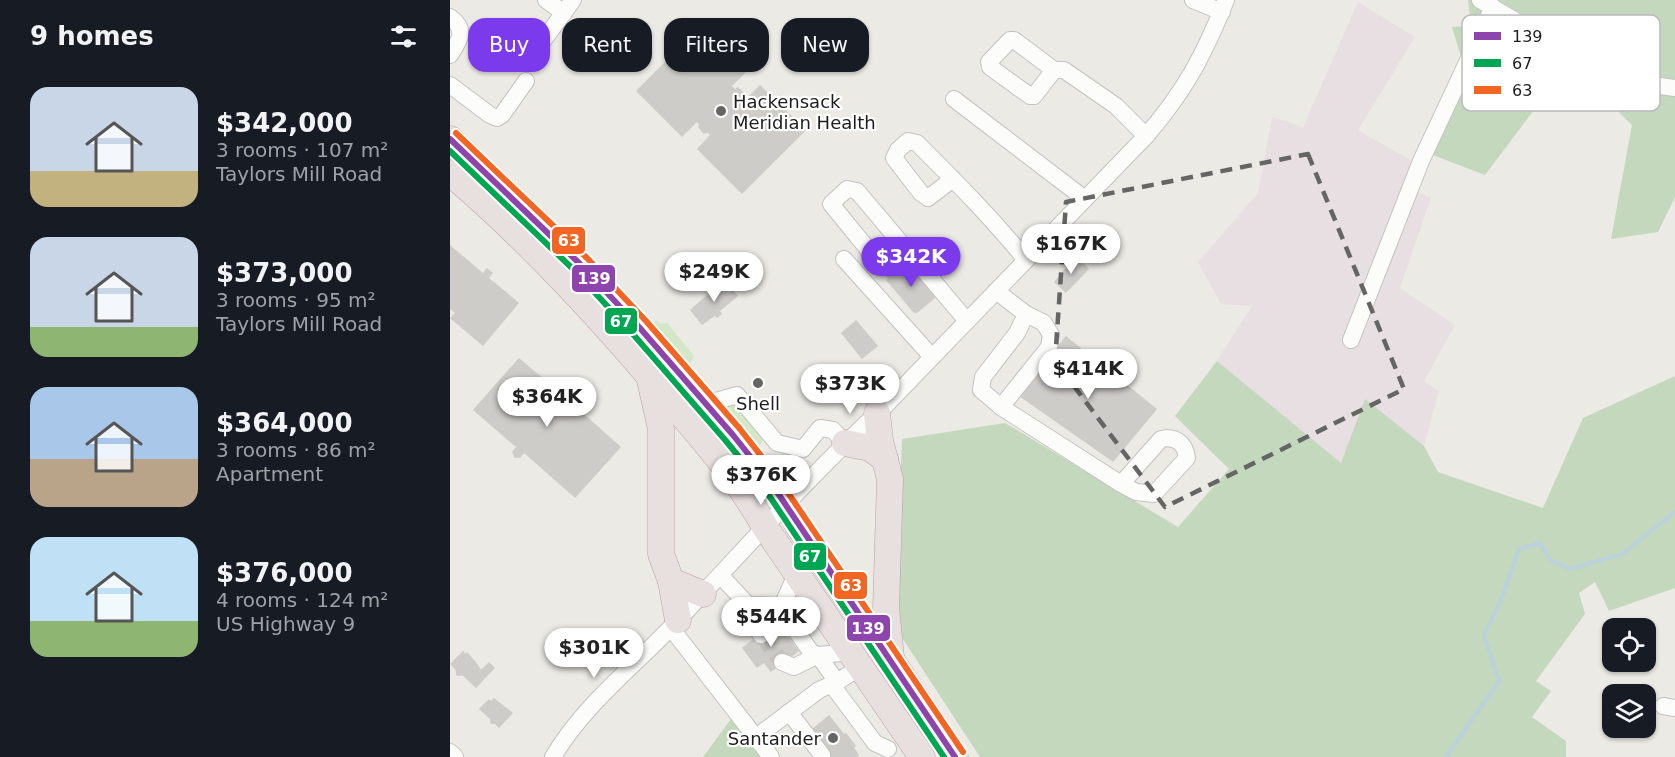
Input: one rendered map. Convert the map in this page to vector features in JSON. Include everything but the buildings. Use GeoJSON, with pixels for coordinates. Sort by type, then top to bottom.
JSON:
{"type":"FeatureCollection","features":[{"type":"Feature","properties":{"kind":"highway"},"geometry":{"type":"LineString","coordinates":[[450,140],[580,264],[639,327],[758,466],[786,504],[799,527],[955,757]]}},
{"type":"Feature","properties":{"kind":"highway"},"geometry":{"type":"LineString","coordinates":[[450,173],[556,274],[648,374],[728,473],[857,659],[899,750]]}},
{"type":"Feature","properties":{"kind":"highway"},"geometry":{"type":"LineString","coordinates":[[648,374],[662,429],[662,554],[671,581],[674,624]]}},
{"type":"Feature","properties":{"kind":"highway"},"geometry":{"type":"LineString","coordinates":[[878,413],[880,441],[890,478],[886,608],[892,661]]}},
{"type":"Feature","properties":{"kind":"highway"},"geometry":{"type":"LineString","coordinates":[[845,443],[870,448],[885,459]]}},
{"type":"Feature","properties":{"kind":"highway"},"geometry":{"type":"LineString","coordinates":[[671,581],[711,584]]}},
{"type":"Feature","properties":{"kind":"street"},"geometry":{"type":"LineString","coordinates":[[546,0],[569,6],[550,32]]}},
{"type":"Feature","properties":{"kind":"street"},"geometry":{"type":"LineString","coordinates":[[553,757],[586,710],[674,624],[822,466],[878,413],[1146,136],[1186,85],[1199,63],[1224,6],[1193,0]]}},
{"type":"Feature","properties":{"kind":"street"},"geometry":{"type":"LineString","coordinates":[[1486,4],[1505,15]]}},
{"type":"Feature","properties":{"kind":"street"},"geometry":{"type":"LineString","coordinates":[[450,17],[460,28],[460,38],[450,55]]}},
{"type":"Feature","properties":{"kind":"street"},"geometry":{"type":"LineString","coordinates":[[1351,340],[1462,62]]}},
{"type":"Feature","properties":{"kind":"street"},"geometry":{"type":"LineString","coordinates":[[1054,70],[1064,70],[1116,106],[1146,136]]}},
{"type":"Feature","properties":{"kind":"street"},"geometry":{"type":"LineString","coordinates":[[450,85],[497,118],[502,115],[526,81]]}},
{"type":"Feature","properties":{"kind":"street"},"geometry":{"type":"LineString","coordinates":[[1660,86],[1675,88]]}},
{"type":"Feature","properties":{"kind":"street"},"geometry":{"type":"LineString","coordinates":[[954,99],[1085,199]]}},
{"type":"Feature","properties":{"kind":"street"},"geometry":{"type":"LineString","coordinates":[[952,179],[996,224],[1026,260]]}},
{"type":"Feature","properties":{"kind":"street"},"geometry":{"type":"LineString","coordinates":[[908,251],[888,268],[880,264],[831,204],[847,189],[857,191],[908,251],[967,321]]}},
{"type":"Feature","properties":{"kind":"street"},"geometry":{"type":"LineString","coordinates":[[844,259],[932,357]]}},
{"type":"Feature","properties":{"kind":"street"},"geometry":{"type":"LineString","coordinates":[[996,291],[1026,314],[1044,323],[1051,335],[1049,347],[1001,407]]}},
{"type":"Feature","properties":{"kind":"street"},"geometry":{"type":"LineString","coordinates":[[1026,314],[1017,333],[983,377],[981,390],[1001,407],[1121,484]]}},
{"type":"Feature","properties":{"kind":"street"},"geometry":{"type":"LineString","coordinates":[[706,404],[737,395],[777,443],[803,449],[822,466]]}},
{"type":"Feature","properties":{"kind":"street"},"geometry":{"type":"LineString","coordinates":[[803,449],[820,428],[833,430],[845,443]]}},
{"type":"Feature","properties":{"kind":"street"},"geometry":{"type":"LineString","coordinates":[[758,466],[777,443]]}},
{"type":"Feature","properties":{"kind":"street"},"geometry":{"type":"LineString","coordinates":[[796,572],[782,606],[783,612],[811,652],[818,655],[857,659]]}},
{"type":"Feature","properties":{"kind":"street"},"geometry":{"type":"LineString","coordinates":[[711,584],[748,605],[782,606]]}},
{"type":"Feature","properties":{"kind":"street"},"geometry":{"type":"LineString","coordinates":[[748,605],[752,622],[761,634]]}},
{"type":"Feature","properties":{"kind":"street"},"geometry":{"type":"LineString","coordinates":[[674,624],[771,757]]}},
{"type":"Feature","properties":{"kind":"street"},"geometry":{"type":"LineString","coordinates":[[782,662],[794,667],[818,655]]}},
{"type":"Feature","properties":{"kind":"street"},"geometry":{"type":"LineString","coordinates":[[818,655],[837,682]]}},
{"type":"Feature","properties":{"kind":"street"},"geometry":{"type":"LineString","coordinates":[[755,738],[819,690],[837,682],[857,659]]}},
{"type":"Feature","properties":{"kind":"street"},"geometry":{"type":"LineString","coordinates":[[837,682],[835,689],[875,743],[899,750]]}},
{"type":"Feature","properties":{"kind":"street"},"geometry":{"type":"LineString","coordinates":[[789,712],[822,755]]}},
{"type":"Feature","properties":{"kind":"street"},"geometry":{"type":"LineString","coordinates":[[450,752],[455,757]]}},
{"type":"Feature","properties":{"kind":"highlighted area"},"geometry":{"type":"Polygon","coordinates":[[[1308,154],[1404,389],[1165,507],[1055,361],[1066,202],[1308,154]]]}},
{"type":"Feature","properties":{"kind":"shaded area"},"geometry":{"type":"Polygon","coordinates":[[[1358,2],[1415,37],[1358,130],[1419,165],[1409,188],[1431,198],[1400,288],[1455,325],[1424,381],[1439,391],[1424,446],[1365,400],[1341,464],[1217,361],[1252,306],[1221,304],[1198,262],[1258,193],[1272,117],[1303,127],[1358,2]]]}},
{"type":"Feature","properties":{"kind":"green space"},"geometry":{"type":"Polygon","coordinates":[[[1468,0],[1675,0],[1675,197],[1658,232],[1611,239],[1632,125],[1618,111],[1660,111],[1660,15],[1470,15],[1468,0]]]}},
{"type":"Feature","properties":{"kind":"green space"},"geometry":{"type":"Polygon","coordinates":[[[1462,26],[1462,60],[1452,27],[1462,26]]]}},
{"type":"Feature","properties":{"kind":"green space"},"geometry":{"type":"Polygon","coordinates":[[[1462,65],[1462,111],[1533,111],[1485,175],[1425,152],[1462,65]]]}},
{"type":"Feature","properties":{"kind":"green space"},"geometry":{"type":"Polygon","coordinates":[[[657,321],[659,324],[667,323],[694,356],[690,364],[653,322],[657,321]]]}},
{"type":"Feature","properties":{"kind":"green space"},"geometry":{"type":"Polygon","coordinates":[[[1217,361],[1341,463],[1365,399],[1424,446],[1438,472],[1543,508],[1583,418],[1675,376],[1675,588],[1609,611],[1595,582],[1579,593],[1585,614],[1536,681],[1551,691],[1532,717],[1566,741],[1566,757],[980,757],[895,627],[902,439],[1005,423],[1178,527],[1229,469],[1175,416],[1217,361]]]}},
{"type":"Feature","properties":{"kind":"green space"},"geometry":{"type":"Polygon","coordinates":[[[733,403],[764,439],[758,448],[725,406],[733,403]]]}},
{"type":"Feature","properties":{"kind":"green space"},"geometry":{"type":"Polygon","coordinates":[[[784,452],[798,455],[808,467],[793,476],[776,471],[780,456],[784,452]]]}},
{"type":"Feature","properties":{"kind":"green space"},"geometry":{"type":"Polygon","coordinates":[[[731,719],[764,757],[703,757],[731,719]]]}},
{"type":"Feature","properties":{"kind":"waterway"},"geometry":{"type":"LineString","coordinates":[[1446,757],[1499,681],[1484,635],[1501,600],[1519,549],[1540,543],[1550,560],[1570,569],[1622,554],[1675,512]]}},
{"type":"Feature","properties":{"kind":"tunnel"},"geometry":{"type":"LineString","coordinates":[[761,635],[782,662]]}},
{"type":"Feature","properties":{"kind":"transit line","name":"63"},"geometry":{"type":"LineString","coordinates":[[456,133],[587,258],[646,321],[740,429],[776,475],[963,752]]}},
{"type":"Feature","properties":{"kind":"transit line","name":"139"},"geometry":{"type":"LineString","coordinates":[[450,139],[580,264],[639,327],[733,435],[769,480],[955,757]]}},
{"type":"Feature","properties":{"kind":"transit line","name":"67"},"geometry":{"type":"LineString","coordinates":[[450,151],[574,270],[632,333],[762,485],[944,757]]}},
{"type":"Feature","properties":{"kind":"place","name":"Hackensack Meridian Health"},"geometry":{"type":"Point","coordinates":[721,111]}},
{"type":"Feature","properties":{"kind":"place","name":"Shell"},"geometry":{"type":"Point","coordinates":[758,383]}},
{"type":"Feature","properties":{"kind":"place","name":"Santander"},"geometry":{"type":"Point","coordinates":[833,738]}}]}
